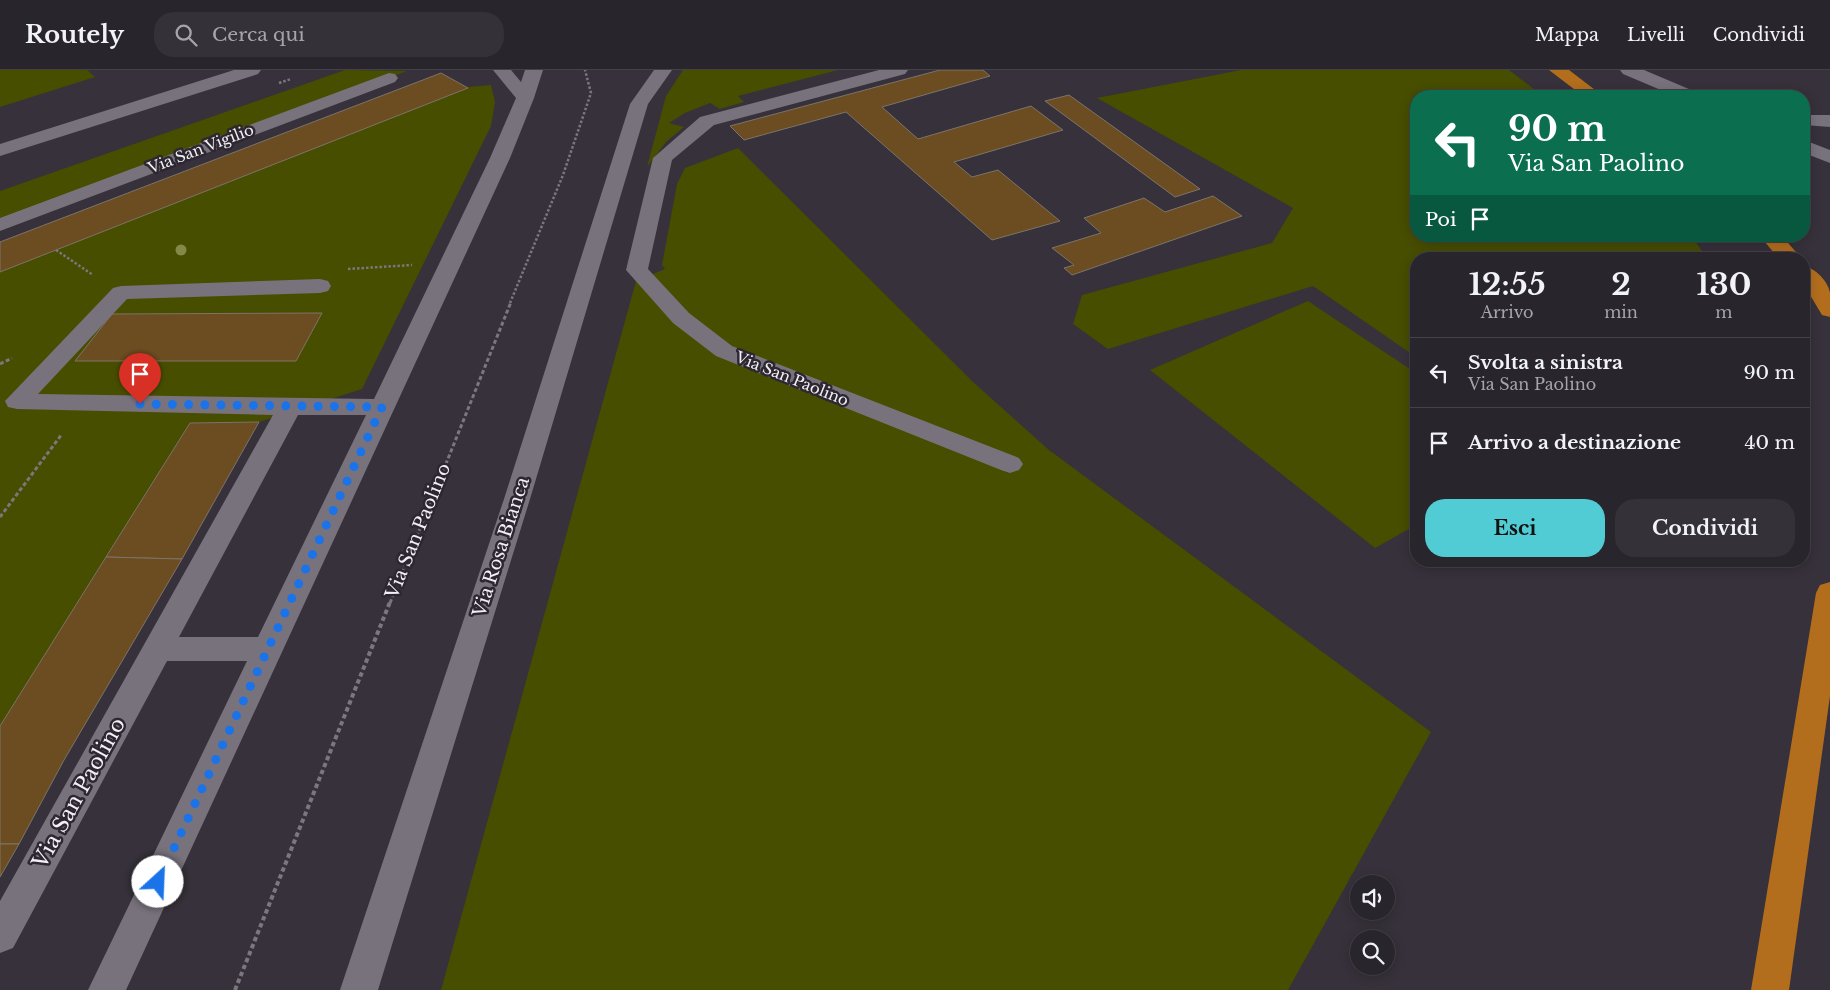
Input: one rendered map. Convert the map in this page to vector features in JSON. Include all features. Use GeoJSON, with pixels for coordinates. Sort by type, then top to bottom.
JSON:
{"type":"FeatureCollection","features":[{"type":"Feature","properties":{"kind":"highway"},"geometry":{"type":"LineString","coordinates":[[1558,70],[1586,90]]}},
{"type":"Feature","properties":{"kind":"highway"},"geometry":{"type":"LineString","coordinates":[[1775,242],[1785,252]]}},
{"type":"Feature","properties":{"kind":"highway"},"geometry":{"type":"LineString","coordinates":[[1810,278],[1830,310]]}},
{"type":"Feature","properties":{"kind":"highway"},"geometry":{"type":"LineString","coordinates":[[1770,990],[1830,593]]}},
{"type":"Feature","properties":{"kind":"street"},"geometry":{"type":"LineString","coordinates":[[0,150],[252,70]]}},
{"type":"Feature","properties":{"kind":"street"},"geometry":{"type":"LineString","coordinates":[[502,70],[525,98]]}},
{"type":"Feature","properties":{"kind":"street"},"geometry":{"type":"LineString","coordinates":[[107,990],[500,158],[525,98],[534,70]]}},
{"type":"Feature","properties":{"kind":"street","name":"Via Rosa Bianca"},"geometry":{"type":"LineString","coordinates":[[359,990],[514,509],[638,91],[664,70]]}},
{"type":"Feature","properties":{"kind":"street","name":"Via San Paolino"},"geometry":{"type":"LineString","coordinates":[[899,70],[707,121],[663,158],[637,270],[681,318],[724,351],[1010,464]]}},
{"type":"Feature","properties":{"kind":"street"},"geometry":{"type":"LineString","coordinates":[[1629,70],[1676,90]]}},
{"type":"Feature","properties":{"kind":"street","name":"Via San Vigilio"},"geometry":{"type":"LineString","coordinates":[[4,218],[389,78]]}},
{"type":"Feature","properties":{"kind":"street"},"geometry":{"type":"LineString","coordinates":[[1810,120],[1830,121]]}},
{"type":"Feature","properties":{"kind":"street"},"geometry":{"type":"LineString","coordinates":[[1810,146],[1830,148]]}},
{"type":"Feature","properties":{"kind":"street"},"geometry":{"type":"LineString","coordinates":[[1810,149],[1830,157]]}},
{"type":"Feature","properties":{"kind":"street"},"geometry":{"type":"LineString","coordinates":[[320,286],[121,293],[17,401],[290,407],[382,407]]}},
{"type":"Feature","properties":{"kind":"street","name":"Via San Paolino"},"geometry":{"type":"LineString","coordinates":[[0,936],[290,407]]}},
{"type":"Feature","properties":{"kind":"street"},"geometry":{"type":"LineString","coordinates":[[158,649],[268,649]]}},
{"type":"Feature","properties":{"kind":"path","name":"Via San Paolino"},"geometry":{"type":"LineString","coordinates":[[235,990],[501,325],[563,175],[591,93],[586,70]]}},
{"type":"Feature","properties":{"kind":"path"},"geometry":{"type":"LineString","coordinates":[[56,250],[121,293]]}},
{"type":"Feature","properties":{"kind":"path"},"geometry":{"type":"LineString","coordinates":[[0,518],[84,403]]}},
{"type":"Feature","properties":{"kind":"green space"},"geometry":{"type":"Polygon","coordinates":[[[0,70],[87,70],[95,77],[0,107],[0,70]]]}},
{"type":"Feature","properties":{"kind":"green space"},"geometry":{"type":"Polygon","coordinates":[[[345,70],[407,71],[0,225],[0,191],[345,70]]]}},
{"type":"Feature","properties":{"kind":"green space"},"geometry":{"type":"Polygon","coordinates":[[[683,70],[838,70],[738,96],[744,102],[720,109],[710,103],[685,113],[669,123],[684,127],[666,142],[647,167],[666,96],[683,70]]]}},
{"type":"Feature","properties":{"kind":"green space"},"geometry":{"type":"Polygon","coordinates":[[[1241,70],[1509,70],[1535,90],[1410,90],[1410,242],[1695,242],[1703,252],[1410,252],[1410,353],[1313,286],[1108,349],[1073,324],[1082,295],[1272,243],[1293,208],[1097,98],[1241,70]]]}},
{"type":"Feature","properties":{"kind":"green space"},"geometry":{"type":"Polygon","coordinates":[[[491,85],[495,102],[491,126],[362,389],[259,422],[190,423],[0,726],[0,271],[467,87],[491,85]]]}},
{"type":"Feature","properties":{"kind":"green space"},"geometry":{"type":"Polygon","coordinates":[[[738,148],[973,382],[1049,450],[1431,732],[1352,875],[1350,875],[1288,990],[441,990],[636,281],[665,269],[662,265],[677,184],[685,168],[738,148]]]}},
{"type":"Feature","properties":{"kind":"green space"},"geometry":{"type":"Polygon","coordinates":[[[1308,301],[1410,369],[1410,528],[1375,548],[1150,370],[1308,301]]]}},
{"type":"Feature","properties":{"kind":"building"},"geometry":{"type":"Polygon","coordinates":[[[940,70],[983,70],[990,76],[882,107],[918,139],[1031,106],[1063,130],[954,162],[972,177],[998,170],[1060,221],[992,240],[846,112],[744,140],[730,126],[940,70]]]}},
{"type":"Feature","properties":{"kind":"building"},"geometry":{"type":"Polygon","coordinates":[[[441,73],[468,88],[0,272],[0,242],[441,73]]]}},
{"type":"Feature","properties":{"kind":"building"},"geometry":{"type":"Polygon","coordinates":[[[1069,95],[1200,189],[1175,197],[1045,101],[1069,95]]]}},
{"type":"Feature","properties":{"kind":"building"},"geometry":{"type":"Polygon","coordinates":[[[1213,196],[1242,216],[1072,275],[1064,268],[1074,265],[1052,248],[1101,233],[1084,218],[1144,198],[1165,212],[1213,196]]]}},
{"type":"Feature","properties":{"kind":"building"},"geometry":{"type":"Polygon","coordinates":[[[322,313],[296,361],[75,361],[112,314],[322,313]]]}},
{"type":"Feature","properties":{"kind":"building"},"geometry":{"type":"Polygon","coordinates":[[[259,422],[182,559],[106,557],[190,423],[259,422]]]}},
{"type":"Feature","properties":{"kind":"building"},"geometry":{"type":"Polygon","coordinates":[[[106,557],[182,559],[64,760],[19,844],[0,844],[0,726],[106,557]]]}},
{"type":"Feature","properties":{"kind":"building"},"geometry":{"type":"Polygon","coordinates":[[[0,844],[19,844],[0,877],[0,844]]]}},
{"type":"Feature","properties":{"kind":"route"},"geometry":{"type":"LineString","coordinates":[[140,404],[382,407],[158,882]]}}]}
